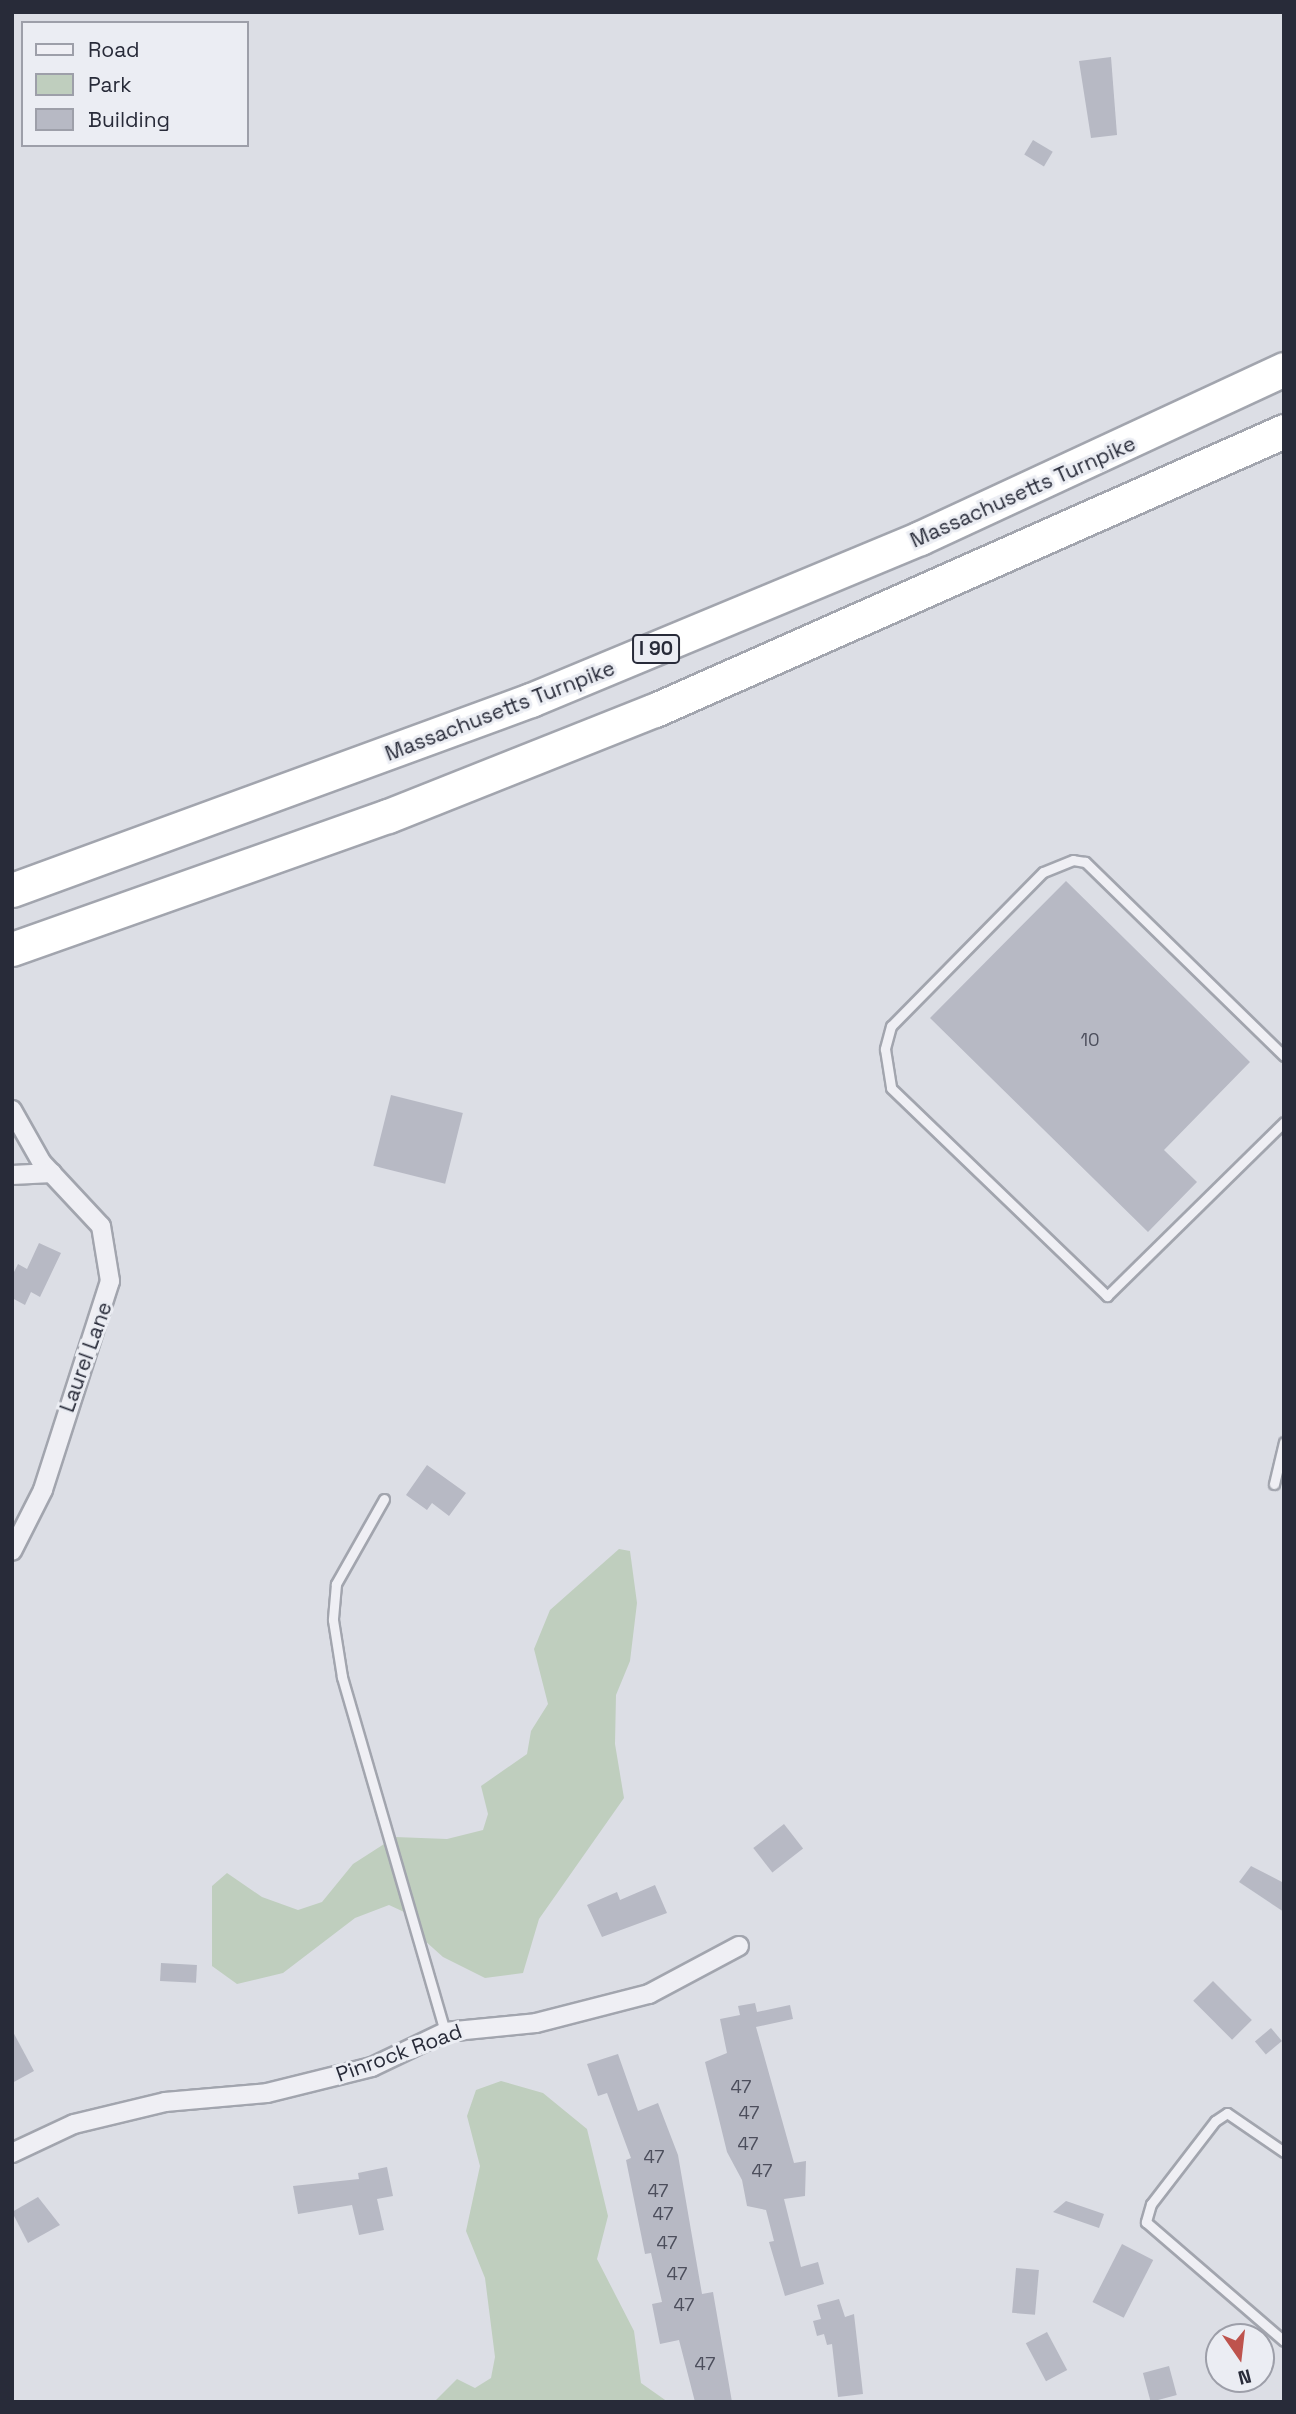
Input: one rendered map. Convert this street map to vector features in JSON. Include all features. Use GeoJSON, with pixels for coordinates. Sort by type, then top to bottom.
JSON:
{"type":"FeatureCollection","features":[{"type":"Feature","properties":{"kind":"highway","name":"Massachusetts Turnpike"},"geometry":{"type":"LineString","coordinates":[[12,890],[544,695],[920,538],[1284,369]]}},
{"type":"Feature","properties":{"kind":"highway"},"geometry":{"type":"LineString","coordinates":[[12,948],[388,816],[655,710],[1284,431]]}},
{"type":"Feature","properties":{"kind":"street","name":"Laurel Lane"},"geometry":{"type":"LineString","coordinates":[[12,1110],[51,1173],[101,1226],[110,1280],[43,1490],[12,1551]]}},
{"type":"Feature","properties":{"kind":"street"},"geometry":{"type":"LineString","coordinates":[[12,1175],[51,1173]]}},
{"type":"Feature","properties":{"kind":"street","name":"Pinrock Road"},"geometry":{"type":"LineString","coordinates":[[12,2153],[59,2128],[145,2106],[246,2098],[355,2072],[445,2032],[536,2023],[649,1994],[739,1946]]}},
{"type":"Feature","properties":{"kind":"lane"},"geometry":{"type":"LineString","coordinates":[[1284,1056],[1085,862],[1073,860],[1043,872],[1014,901],[891,1026],[885,1049],[891,1088],[1107,1296],[1284,1122]]}},
{"type":"Feature","properties":{"kind":"lane"},"geometry":{"type":"LineString","coordinates":[[1274,1484],[1284,1442]]}},
{"type":"Feature","properties":{"kind":"lane"},"geometry":{"type":"LineString","coordinates":[[384,1499],[336,1584],[333,1620],[342,1677],[445,2032]]}},
{"type":"Feature","properties":{"kind":"lane"},"geometry":{"type":"LineString","coordinates":[[1284,2151],[1227,2113],[1215,2121],[1151,2204],[1146,2222],[1284,2341]]}},
{"type":"Feature","properties":{"kind":"green space"},"geometry":{"type":"Polygon","coordinates":[[[619,1549],[630,1551],[637,1603],[630,1661],[616,1695],[615,1744],[624,1798],[539,1919],[523,1973],[485,1978],[443,1957],[424,1940],[415,1917],[389,1905],[355,1918],[283,1973],[237,1984],[212,1966],[212,1886],[227,1873],[262,1897],[298,1910],[322,1902],[353,1864],[395,1837],[447,1839],[483,1830],[488,1814],[481,1786],[527,1754],[531,1731],[548,1704],[534,1649],[550,1610],[619,1549]]]}},
{"type":"Feature","properties":{"kind":"green space"},"geometry":{"type":"Polygon","coordinates":[[[501,2081],[543,2093],[587,2129],[608,2216],[597,2259],[634,2331],[641,2383],[668,2402],[434,2402],[457,2379],[475,2388],[491,2378],[495,2357],[485,2278],[466,2231],[480,2166],[467,2116],[476,2090],[501,2081]]]}},
{"type":"Feature","properties":{"kind":"building"},"geometry":{"type":"Polygon","coordinates":[[[1111,57],[1117,135],[1091,138],[1079,61],[1111,57]]]}},
{"type":"Feature","properties":{"kind":"building"},"geometry":{"type":"Polygon","coordinates":[[[1033,140],[1053,152],[1044,166],[1024,155],[1033,140]]]}},
{"type":"Feature","properties":{"kind":"building"},"geometry":{"type":"Polygon","coordinates":[[[1066,881],[1250,1062],[1164,1150],[1197,1182],[1148,1232],[930,1018],[1066,881]]]}},
{"type":"Feature","properties":{"kind":"building"},"geometry":{"type":"Polygon","coordinates":[[[391,1095],[463,1113],[445,1184],[373,1166],[391,1095]]]}},
{"type":"Feature","properties":{"kind":"building"},"geometry":{"type":"Polygon","coordinates":[[[39,1243],[61,1253],[40,1297],[31,1292],[25,1305],[12,1298],[12,1276],[18,1264],[27,1269],[39,1243]]]}},
{"type":"Feature","properties":{"kind":"building"},"geometry":{"type":"Polygon","coordinates":[[[427,1465],[466,1493],[449,1516],[432,1503],[427,1510],[406,1495],[427,1465]]]}},
{"type":"Feature","properties":{"kind":"building"},"geometry":{"type":"Polygon","coordinates":[[[784,1824],[803,1848],[772,1872],[753,1848],[784,1824]]]}},
{"type":"Feature","properties":{"kind":"building"},"geometry":{"type":"Polygon","coordinates":[[[1251,1866],[1284,1883],[1284,1912],[1239,1882],[1251,1866]]]}},
{"type":"Feature","properties":{"kind":"building"},"geometry":{"type":"Polygon","coordinates":[[[655,1885],[667,1913],[602,1937],[587,1905],[617,1892],[620,1900],[655,1885]]]}},
{"type":"Feature","properties":{"kind":"building"},"geometry":{"type":"Polygon","coordinates":[[[161,1963],[197,1965],[196,1983],[160,1981],[161,1963]]]}},
{"type":"Feature","properties":{"kind":"building"},"geometry":{"type":"Polygon","coordinates":[[[1213,1981],[1252,2020],[1232,2040],[1193,2001],[1213,1981]]]}},
{"type":"Feature","properties":{"kind":"building"},"geometry":{"type":"Polygon","coordinates":[[[755,2003],[757,2012],[790,2005],[793,2019],[756,2027],[794,2163],[806,2161],[805,2196],[784,2199],[801,2267],[818,2262],[824,2284],[785,2296],[769,2242],[774,2241],[766,2210],[747,2206],[742,2180],[727,2152],[705,2062],[727,2053],[720,2019],[740,2015],[738,2006],[755,2003]]]}},
{"type":"Feature","properties":{"kind":"building"},"geometry":{"type":"Polygon","coordinates":[[[1271,2028],[1282,2041],[1266,2055],[1255,2041],[1271,2028]]]}},
{"type":"Feature","properties":{"kind":"building"},"geometry":{"type":"Polygon","coordinates":[[[12,2030],[34,2071],[12,2083],[12,2030]]]}},
{"type":"Feature","properties":{"kind":"building"},"geometry":{"type":"Polygon","coordinates":[[[618,2054],[638,2111],[658,2103],[678,2155],[702,2294],[713,2292],[732,2402],[695,2402],[679,2340],[660,2344],[652,2304],[662,2302],[651,2253],[645,2254],[626,2160],[631,2158],[607,2093],[598,2096],[587,2064],[618,2054]]]}},
{"type":"Feature","properties":{"kind":"building"},"geometry":{"type":"Polygon","coordinates":[[[387,2167],[393,2196],[377,2199],[384,2230],[359,2235],[352,2205],[298,2214],[293,2186],[359,2179],[358,2173],[387,2167]]]}},
{"type":"Feature","properties":{"kind":"building"},"geometry":{"type":"Polygon","coordinates":[[[38,2197],[60,2225],[28,2243],[12,2212],[38,2197]]]}},
{"type":"Feature","properties":{"kind":"building"},"geometry":{"type":"Polygon","coordinates":[[[1066,2201],[1104,2214],[1099,2228],[1053,2212],[1066,2201]]]}},
{"type":"Feature","properties":{"kind":"building"},"geometry":{"type":"Polygon","coordinates":[[[1122,2244],[1153,2260],[1124,2318],[1092,2302],[1122,2244]]]}},
{"type":"Feature","properties":{"kind":"building"},"geometry":{"type":"Polygon","coordinates":[[[1016,2268],[1039,2270],[1035,2315],[1012,2313],[1016,2268]]]}},
{"type":"Feature","properties":{"kind":"building"},"geometry":{"type":"Polygon","coordinates":[[[839,2299],[845,2317],[854,2314],[863,2394],[838,2397],[832,2344],[827,2345],[824,2334],[817,2336],[813,2321],[821,2319],[817,2305],[839,2299]]]}},
{"type":"Feature","properties":{"kind":"building"},"geometry":{"type":"Polygon","coordinates":[[[1047,2332],[1067,2370],[1046,2381],[1026,2343],[1047,2332]]]}},
{"type":"Feature","properties":{"kind":"building"},"geometry":{"type":"Polygon","coordinates":[[[1169,2366],[1177,2395],[1151,2402],[1143,2373],[1169,2366]]]}}]}
